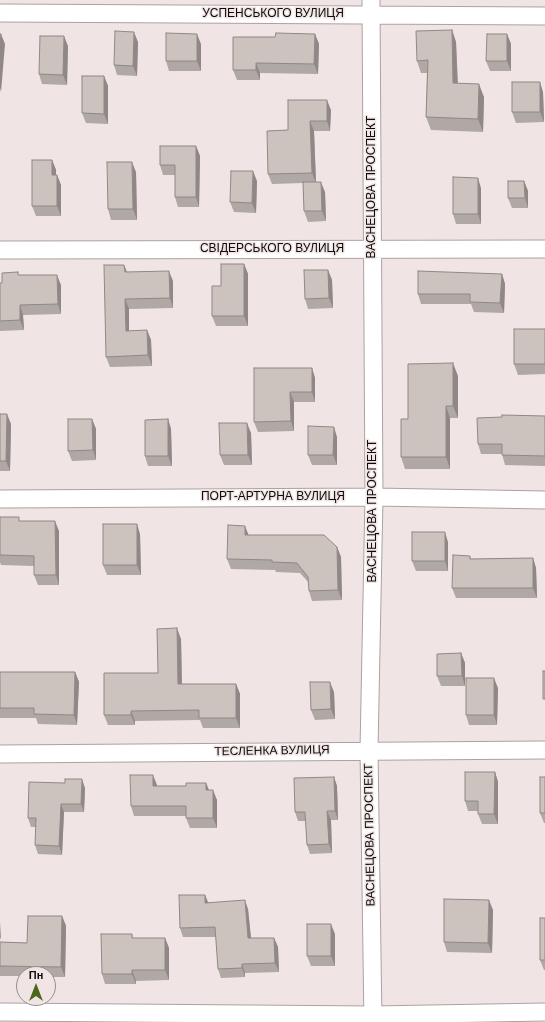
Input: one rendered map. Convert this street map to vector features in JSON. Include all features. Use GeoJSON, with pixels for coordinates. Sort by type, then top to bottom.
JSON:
{"type":"FeatureCollection","features":[{"type":"Feature","properties":{"kind":"street","name":"УСПЕНСЬКОГО ВУЛИЦЯ"},"geometry":{"type":"LineString","coordinates":[[0,12],[371,7],[545,16]]}},
{"type":"Feature","properties":{"kind":"street","name":"ВАСНЕЦОВА ПРОСПЕКТ"},"geometry":{"type":"LineString","coordinates":[[371,7],[374,496],[369,750],[373,1018]]}},
{"type":"Feature","properties":{"kind":"street","name":"СВІДЕРСЬКОГО ВУЛИЦЯ"},"geometry":{"type":"LineString","coordinates":[[0,250],[372,248],[545,249]]}},
{"type":"Feature","properties":{"kind":"street","name":"ПОРТ-АРТУРНА ВУЛИЦЯ"},"geometry":{"type":"LineString","coordinates":[[0,499],[374,496],[545,500]]}},
{"type":"Feature","properties":{"kind":"street","name":"ТЕСЛЕНКА ВУЛИЦЯ"},"geometry":{"type":"LineString","coordinates":[[0,754],[369,750],[545,750]]}},
{"type":"Feature","properties":{"kind":"street"},"geometry":{"type":"LineString","coordinates":[[0,1012],[373,1018],[545,1012]]}},
{"type":"Feature","properties":{"kind":"building"},"geometry":{"type":"Polygon","coordinates":[[[452,30],[453,83],[479,84],[478,119],[426,117],[428,60],[417,61],[416,31],[452,30]]]}},
{"type":"Feature","properties":{"kind":"building"},"geometry":{"type":"Polygon","coordinates":[[[115,31],[134,32],[133,66],[114,65],[115,31]]]}},
{"type":"Feature","properties":{"kind":"building"},"geometry":{"type":"Polygon","coordinates":[[[166,33],[197,34],[197,61],[166,61],[166,33]]]}},
{"type":"Feature","properties":{"kind":"building"},"geometry":{"type":"Polygon","coordinates":[[[276,33],[315,34],[314,64],[256,63],[256,70],[233,70],[233,37],[275,37],[276,33]]]}},
{"type":"Feature","properties":{"kind":"building"},"geometry":{"type":"Polygon","coordinates":[[[487,34],[507,34],[507,61],[486,61],[487,34]]]}},
{"type":"Feature","properties":{"kind":"building"},"geometry":{"type":"Polygon","coordinates":[[[40,36],[64,36],[63,75],[39,74],[40,36]]]}},
{"type":"Feature","properties":{"kind":"building"},"geometry":{"type":"Polygon","coordinates":[[[82,76],[104,76],[104,114],[82,113],[82,76]]]}},
{"type":"Feature","properties":{"kind":"building"},"geometry":{"type":"Polygon","coordinates":[[[512,82],[540,82],[540,112],[512,112],[512,82]]]}},
{"type":"Feature","properties":{"kind":"building"},"geometry":{"type":"Polygon","coordinates":[[[288,100],[327,100],[327,121],[310,121],[312,173],[268,174],[267,131],[288,130],[288,100]]]}},
{"type":"Feature","properties":{"kind":"building"},"geometry":{"type":"Polygon","coordinates":[[[160,146],[196,146],[196,197],[175,197],[175,165],[160,165],[160,146]]]}},
{"type":"Feature","properties":{"kind":"building"},"geometry":{"type":"Polygon","coordinates":[[[32,160],[52,160],[52,175],[57,175],[57,206],[32,206],[32,160]]]}},
{"type":"Feature","properties":{"kind":"building"},"geometry":{"type":"Polygon","coordinates":[[[107,162],[132,162],[133,209],[108,209],[107,162]]]}},
{"type":"Feature","properties":{"kind":"building"},"geometry":{"type":"Polygon","coordinates":[[[231,171],[253,171],[252,203],[230,202],[231,171]]]}},
{"type":"Feature","properties":{"kind":"building"},"geometry":{"type":"Polygon","coordinates":[[[453,177],[478,178],[478,214],[453,214],[453,177]]]}},
{"type":"Feature","properties":{"kind":"building"},"geometry":{"type":"Polygon","coordinates":[[[508,181],[524,181],[525,198],[508,198],[508,181]]]}},
{"type":"Feature","properties":{"kind":"building"},"geometry":{"type":"Polygon","coordinates":[[[303,182],[321,182],[322,211],[304,211],[303,182]]]}},
{"type":"Feature","properties":{"kind":"building"},"geometry":{"type":"Polygon","coordinates":[[[221,264],[244,264],[244,316],[212,316],[212,286],[221,286],[221,264]]]}},
{"type":"Feature","properties":{"kind":"building"},"geometry":{"type":"Polygon","coordinates":[[[104,265],[124,265],[125,272],[169,271],[170,298],[125,299],[126,331],[147,330],[148,355],[106,357],[104,265]]]}},
{"type":"Feature","properties":{"kind":"building"},"geometry":{"type":"Polygon","coordinates":[[[304,270],[328,270],[329,298],[305,299],[304,270]]]}},
{"type":"Feature","properties":{"kind":"building"},"geometry":{"type":"Polygon","coordinates":[[[418,271],[502,274],[500,303],[470,302],[470,294],[418,294],[418,271]]]}},
{"type":"Feature","properties":{"kind":"building"},"geometry":{"type":"Polygon","coordinates":[[[18,272],[18,275],[57,275],[58,304],[20,305],[20,320],[0,321],[0,283],[2,283],[2,273],[18,272]]]}},
{"type":"Feature","properties":{"kind":"building"},"geometry":{"type":"Polygon","coordinates":[[[514,329],[545,329],[545,364],[514,364],[514,329]]]}},
{"type":"Feature","properties":{"kind":"building"},"geometry":{"type":"Polygon","coordinates":[[[453,363],[453,406],[446,406],[446,457],[401,457],[401,419],[408,419],[408,364],[453,363]]]}},
{"type":"Feature","properties":{"kind":"building"},"geometry":{"type":"Polygon","coordinates":[[[254,368],[312,368],[312,392],[290,392],[291,421],[254,422],[254,368]]]}},
{"type":"Feature","properties":{"kind":"building"},"geometry":{"type":"Polygon","coordinates":[[[0,414],[7,414],[6,461],[0,461],[0,414]]]}},
{"type":"Feature","properties":{"kind":"building"},"geometry":{"type":"Polygon","coordinates":[[[502,415],[545,416],[545,456],[502,455],[502,444],[478,444],[477,418],[502,417],[502,415]]]}},
{"type":"Feature","properties":{"kind":"building"},"geometry":{"type":"Polygon","coordinates":[[[68,419],[92,419],[93,450],[68,451],[68,419]]]}},
{"type":"Feature","properties":{"kind":"building"},"geometry":{"type":"Polygon","coordinates":[[[168,419],[168,456],[145,456],[145,420],[168,419]]]}},
{"type":"Feature","properties":{"kind":"building"},"geometry":{"type":"Polygon","coordinates":[[[219,423],[247,423],[248,455],[220,455],[219,423]]]}},
{"type":"Feature","properties":{"kind":"building"},"geometry":{"type":"Polygon","coordinates":[[[308,426],[334,427],[333,455],[308,455],[308,426]]]}},
{"type":"Feature","properties":{"kind":"building"},"geometry":{"type":"Polygon","coordinates":[[[0,517],[19,517],[19,521],[55,521],[56,575],[34,575],[34,556],[0,555],[0,517]]]}},
{"type":"Feature","properties":{"kind":"building"},"geometry":{"type":"Polygon","coordinates":[[[103,524],[137,524],[137,565],[103,565],[103,524]]]}},
{"type":"Feature","properties":{"kind":"building"},"geometry":{"type":"Polygon","coordinates":[[[228,525],[245,526],[245,535],[324,535],[337,547],[338,590],[309,591],[308,577],[297,563],[272,562],[272,560],[227,559],[228,525]]]}},
{"type":"Feature","properties":{"kind":"building"},"geometry":{"type":"Polygon","coordinates":[[[412,532],[445,532],[445,561],[412,561],[412,532]]]}},
{"type":"Feature","properties":{"kind":"building"},"geometry":{"type":"Polygon","coordinates":[[[453,555],[470,556],[470,559],[533,558],[533,588],[452,588],[453,555]]]}},
{"type":"Feature","properties":{"kind":"building"},"geometry":{"type":"Polygon","coordinates":[[[177,628],[178,684],[236,684],[236,718],[199,718],[199,710],[131,711],[131,715],[104,715],[104,673],[158,673],[157,629],[177,628]]]}},
{"type":"Feature","properties":{"kind":"building"},"geometry":{"type":"Polygon","coordinates":[[[461,653],[462,676],[437,676],[437,654],[461,653]]]}},
{"type":"Feature","properties":{"kind":"building"},"geometry":{"type":"Polygon","coordinates":[[[543,671],[545,671],[545,699],[543,699],[543,671]]]}},
{"type":"Feature","properties":{"kind":"building"},"geometry":{"type":"Polygon","coordinates":[[[0,672],[75,672],[74,715],[34,714],[34,708],[0,708],[0,672]]]}},
{"type":"Feature","properties":{"kind":"building"},"geometry":{"type":"Polygon","coordinates":[[[466,678],[494,678],[494,715],[466,715],[466,678]]]}},
{"type":"Feature","properties":{"kind":"building"},"geometry":{"type":"Polygon","coordinates":[[[310,682],[330,682],[331,709],[311,710],[310,682]]]}},
{"type":"Feature","properties":{"kind":"building"},"geometry":{"type":"Polygon","coordinates":[[[465,772],[495,772],[494,814],[478,814],[478,801],[465,801],[465,772]]]}},
{"type":"Feature","properties":{"kind":"building"},"geometry":{"type":"Polygon","coordinates":[[[130,775],[153,775],[153,786],[186,786],[186,783],[206,783],[206,790],[213,790],[213,818],[186,818],[186,806],[131,806],[130,775]]]}},
{"type":"Feature","properties":{"kind":"building"},"geometry":{"type":"Polygon","coordinates":[[[334,777],[335,811],[327,811],[329,844],[307,845],[305,812],[295,812],[294,778],[334,777]]]}},
{"type":"Feature","properties":{"kind":"building"},"geometry":{"type":"Polygon","coordinates":[[[540,777],[545,777],[545,813],[540,813],[540,777]]]}},
{"type":"Feature","properties":{"kind":"building"},"geometry":{"type":"Polygon","coordinates":[[[65,779],[82,779],[81,804],[61,804],[59,846],[35,845],[36,818],[28,818],[29,782],[65,783],[65,779]]]}},
{"type":"Feature","properties":{"kind":"building"},"geometry":{"type":"Polygon","coordinates":[[[179,895],[205,895],[205,903],[245,900],[248,938],[274,938],[275,963],[242,964],[242,968],[218,969],[215,927],[180,928],[179,895]]]}},
{"type":"Feature","properties":{"kind":"building"},"geometry":{"type":"Polygon","coordinates":[[[444,899],[489,900],[488,943],[444,942],[444,899]]]}},
{"type":"Feature","properties":{"kind":"building"},"geometry":{"type":"Polygon","coordinates":[[[28,916],[62,916],[61,967],[0,966],[0,942],[27,943],[28,916]]]}},
{"type":"Feature","properties":{"kind":"building"},"geometry":{"type":"Polygon","coordinates":[[[540,918],[545,918],[545,960],[540,960],[540,918]]]}},
{"type":"Feature","properties":{"kind":"building"},"geometry":{"type":"Polygon","coordinates":[[[307,924],[331,924],[331,956],[307,956],[307,924]]]}},
{"type":"Feature","properties":{"kind":"building"},"geometry":{"type":"Polygon","coordinates":[[[101,934],[132,934],[132,938],[165,938],[165,970],[132,970],[132,974],[102,974],[101,934]]]}}]}
